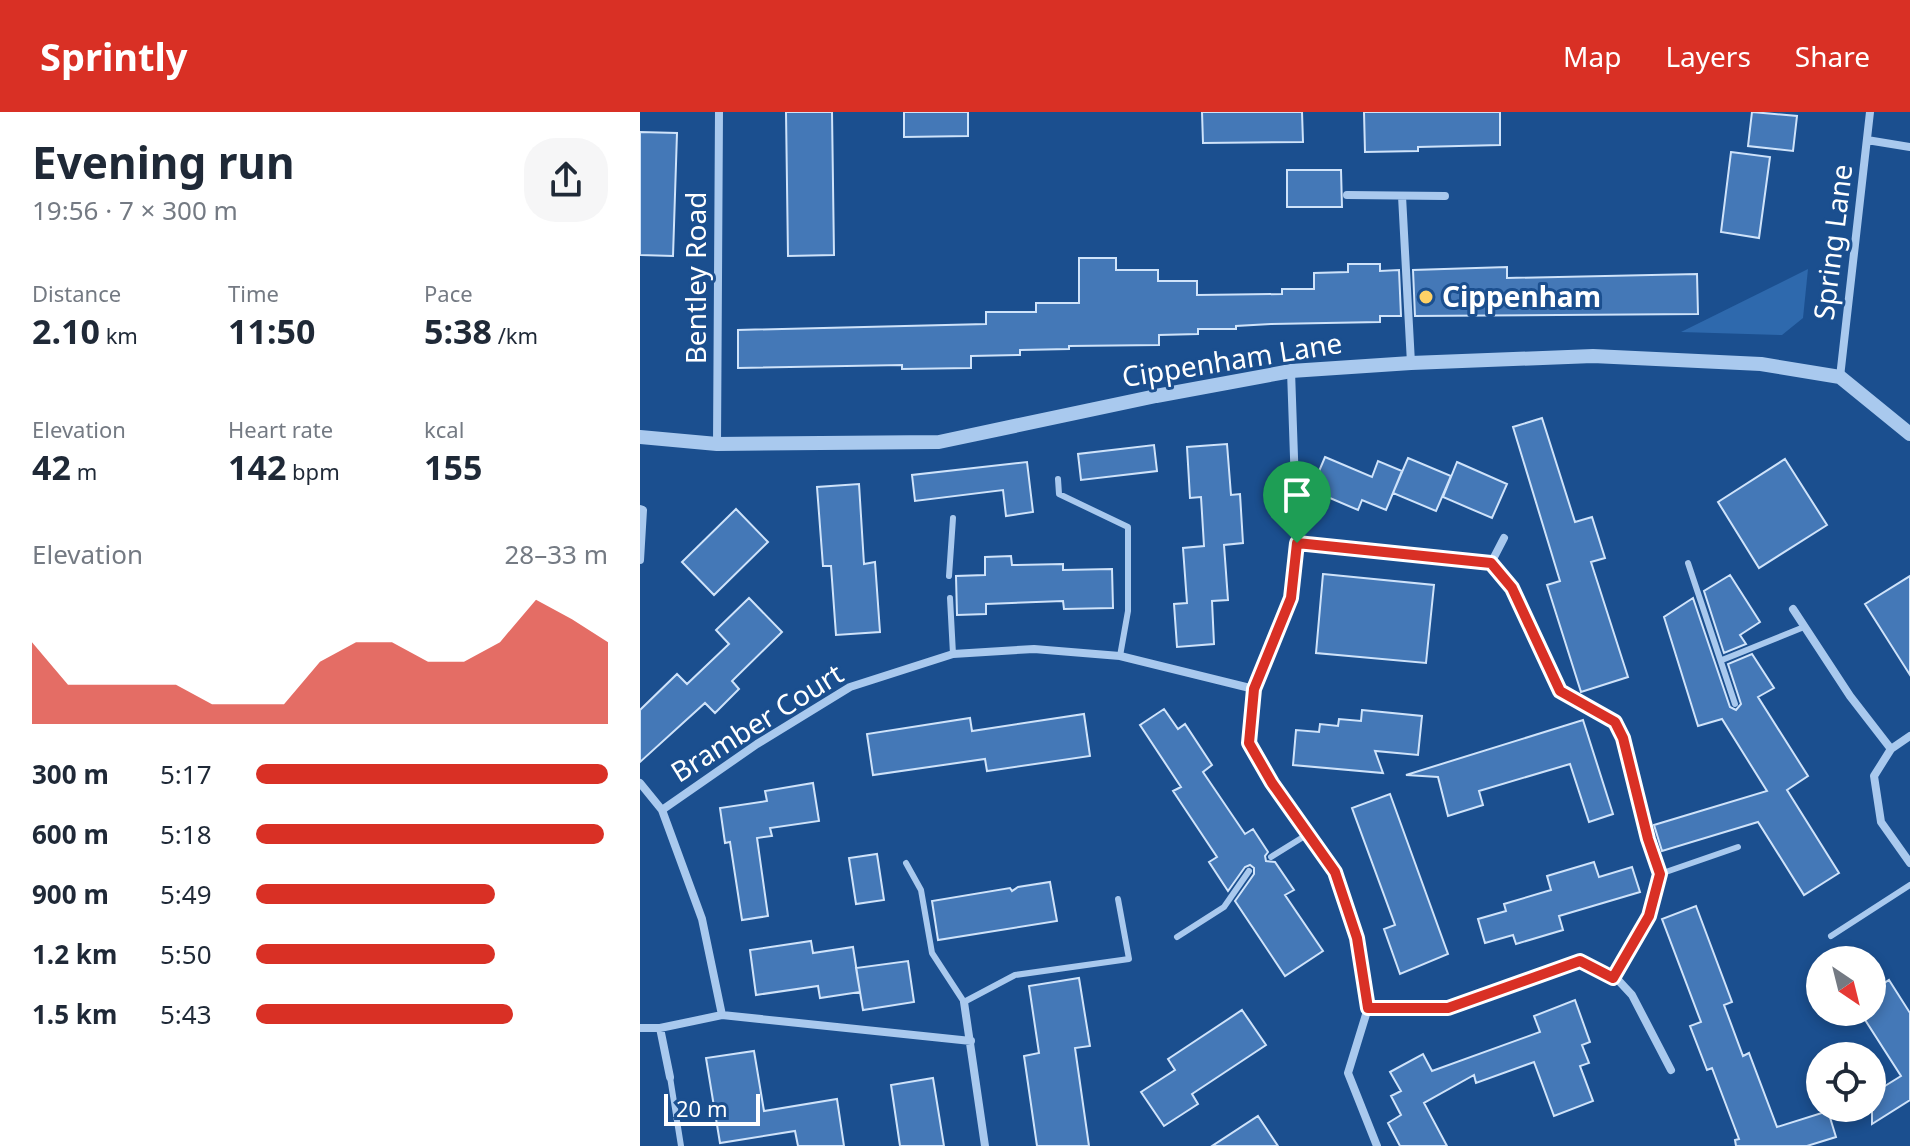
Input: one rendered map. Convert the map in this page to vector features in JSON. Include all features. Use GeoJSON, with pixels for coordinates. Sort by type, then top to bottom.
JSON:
{"type":"FeatureCollection","features":[{"type":"Feature","properties":{"kind":"street","name":"Bentley Road"},"geometry":{"type":"LineString","coordinates":[[717,444],[719,112]]}},
{"type":"Feature","properties":{"kind":"street","name":"Spring Lane"},"geometry":{"type":"LineString","coordinates":[[1840,377],[1870,112]]}},
{"type":"Feature","properties":{"kind":"street"},"geometry":{"type":"LineString","coordinates":[[1867,140],[1910,147]]}},
{"type":"Feature","properties":{"kind":"street"},"geometry":{"type":"LineString","coordinates":[[1347,195],[1445,196]]}},
{"type":"Feature","properties":{"kind":"street"},"geometry":{"type":"LineString","coordinates":[[1402,196],[1411,363]]}},
{"type":"Feature","properties":{"kind":"street","name":"Cippenham Lane"},"geometry":{"type":"LineString","coordinates":[[640,437],[717,444],[939,442],[1291,371],[1593,356],[1761,364],[1840,377],[1910,434]]}},
{"type":"Feature","properties":{"kind":"street"},"geometry":{"type":"LineString","coordinates":[[1291,371],[1297,543],[1291,598],[1254,689],[1249,743],[1272,783],[1335,872],[1357,938],[1368,1008],[1348,1073],[1377,1146]]}},
{"type":"Feature","properties":{"kind":"street"},"geometry":{"type":"LineString","coordinates":[[640,509],[643,510],[640,560]]}},
{"type":"Feature","properties":{"kind":"street"},"geometry":{"type":"LineString","coordinates":[[1491,563],[1504,538]]}},
{"type":"Feature","properties":{"kind":"street"},"geometry":{"type":"LineString","coordinates":[[1297,543],[1491,563],[1512,588],[1560,691]]}},
{"type":"Feature","properties":{"kind":"street"},"geometry":{"type":"LineString","coordinates":[[1793,609],[1850,696],[1891,749]]}},
{"type":"Feature","properties":{"kind":"street","name":"Bramber Court"},"geometry":{"type":"LineString","coordinates":[[662,810],[757,744],[850,687],[953,654],[1034,649],[1120,656],[1254,689]]}},
{"type":"Feature","properties":{"kind":"street"},"geometry":{"type":"LineString","coordinates":[[1910,736],[1891,749],[1874,776],[1881,822],[1910,863]]}},
{"type":"Feature","properties":{"kind":"street"},"geometry":{"type":"LineString","coordinates":[[640,783],[662,810],[702,919],[722,1015]]}},
{"type":"Feature","properties":{"kind":"street"},"geometry":{"type":"LineString","coordinates":[[1368,1008],[1448,1008],[1580,961],[1613,978],[1632,995],[1671,1070]]}},
{"type":"Feature","properties":{"kind":"street"},"geometry":{"type":"LineString","coordinates":[[964,1002],[985,1146]]}},
{"type":"Feature","properties":{"kind":"street"},"geometry":{"type":"LineString","coordinates":[[640,1028],[660,1028],[722,1015],[971,1041]]}},
{"type":"Feature","properties":{"kind":"street"},"geometry":{"type":"LineString","coordinates":[[660,1028],[670,1077]]}},
{"type":"Feature","properties":{"kind":"lane"},"geometry":{"type":"LineString","coordinates":[[1058,479],[1059,494],[1128,527],[1128,611],[1120,656]]}},
{"type":"Feature","properties":{"kind":"lane"},"geometry":{"type":"LineString","coordinates":[[949,576],[953,518]]}},
{"type":"Feature","properties":{"kind":"lane"},"geometry":{"type":"LineString","coordinates":[[1688,563],[1735,704]]}},
{"type":"Feature","properties":{"kind":"lane"},"geometry":{"type":"LineString","coordinates":[[950,598],[953,654]]}},
{"type":"Feature","properties":{"kind":"lane"},"geometry":{"type":"LineString","coordinates":[[1722,660],[1804,627]]}},
{"type":"Feature","properties":{"kind":"lane"},"geometry":{"type":"LineString","coordinates":[[1560,691],[1615,722],[1623,738],[1660,874],[1649,916],[1613,978]]}},
{"type":"Feature","properties":{"kind":"lane"},"geometry":{"type":"LineString","coordinates":[[1271,857],[1308,834]]}},
{"type":"Feature","properties":{"kind":"lane"},"geometry":{"type":"LineString","coordinates":[[1660,874],[1738,847]]}},
{"type":"Feature","properties":{"kind":"lane"},"geometry":{"type":"LineString","coordinates":[[906,863],[921,890],[932,953],[964,1002],[1015,975],[1129,959],[1118,899]]}},
{"type":"Feature","properties":{"kind":"lane"},"geometry":{"type":"LineString","coordinates":[[1177,937],[1224,907],[1249,871]]}},
{"type":"Feature","properties":{"kind":"lane"},"geometry":{"type":"LineString","coordinates":[[1831,936],[1910,885]]}},
{"type":"Feature","properties":{"kind":"lane"},"geometry":{"type":"LineString","coordinates":[[670,1077],[681,1146]]}},
{"type":"Feature","properties":{"kind":"shaded area"},"geometry":{"type":"Polygon","coordinates":[[[1808,269],[1803,318],[1782,335],[1681,332],[1808,269]]]}},
{"type":"Feature","properties":{"kind":"building"},"geometry":{"type":"Polygon","coordinates":[[[786,112],[832,112],[834,255],[788,256],[786,112]]]}},
{"type":"Feature","properties":{"kind":"building"},"geometry":{"type":"Polygon","coordinates":[[[904,112],[968,112],[968,136],[904,137],[904,112]]]}},
{"type":"Feature","properties":{"kind":"building"},"geometry":{"type":"Polygon","coordinates":[[[1202,112],[1302,112],[1303,142],[1203,143],[1202,112]]]}},
{"type":"Feature","properties":{"kind":"building"},"geometry":{"type":"Polygon","coordinates":[[[1364,112],[1500,112],[1500,145],[1365,152],[1364,112]]]}},
{"type":"Feature","properties":{"kind":"building"},"geometry":{"type":"Polygon","coordinates":[[[1752,112],[1797,116],[1793,151],[1748,146],[1752,112]]]}},
{"type":"Feature","properties":{"kind":"building"},"geometry":{"type":"Polygon","coordinates":[[[640,132],[677,133],[673,256],[640,255],[640,132]]]}},
{"type":"Feature","properties":{"kind":"building"},"geometry":{"type":"Polygon","coordinates":[[[1731,152],[1770,157],[1759,238],[1721,232],[1731,152]]]}},
{"type":"Feature","properties":{"kind":"building"},"geometry":{"type":"Polygon","coordinates":[[[1287,170],[1341,170],[1342,207],[1287,207],[1287,170]]]}},
{"type":"Feature","properties":{"kind":"building"},"geometry":{"type":"Polygon","coordinates":[[[1079,258],[1116,258],[1116,270],[1158,270],[1158,281],[1197,281],[1197,295],[1282,294],[1282,289],[1314,289],[1314,273],[1348,272],[1348,264],[1380,264],[1380,271],[1399,270],[1401,316],[1380,316],[1380,322],[1198,329],[1198,334],[1159,335],[1159,345],[1020,350],[1020,355],[971,356],[971,368],[902,369],[902,365],[738,368],[738,330],[986,324],[986,312],[1036,312],[1036,303],[1079,303],[1079,258]]]}},
{"type":"Feature","properties":{"kind":"building"},"geometry":{"type":"Polygon","coordinates":[[[1507,267],[1507,278],[1697,274],[1698,314],[1415,316],[1413,270],[1507,267]]]}},
{"type":"Feature","properties":{"kind":"building"},"geometry":{"type":"Polygon","coordinates":[[[1542,418],[1575,522],[1592,517],[1605,558],[1591,562],[1628,677],[1581,692],[1547,585],[1560,581],[1513,427],[1542,418]]]}},
{"type":"Feature","properties":{"kind":"building"},"geometry":{"type":"Polygon","coordinates":[[[1227,444],[1231,495],[1240,494],[1243,543],[1224,545],[1228,600],[1212,601],[1214,644],[1177,647],[1174,604],[1187,603],[1183,548],[1204,546],[1201,497],[1190,498],[1187,447],[1227,444]]]}},
{"type":"Feature","properties":{"kind":"building"},"geometry":{"type":"Polygon","coordinates":[[[1154,445],[1157,471],[1081,480],[1078,454],[1154,445]]]}},
{"type":"Feature","properties":{"kind":"building"},"geometry":{"type":"Polygon","coordinates":[[[1325,457],[1372,477],[1378,461],[1402,471],[1386,510],[1362,500],[1358,510],[1311,490],[1325,457]]]}},
{"type":"Feature","properties":{"kind":"building"},"geometry":{"type":"Polygon","coordinates":[[[1408,458],[1451,476],[1436,511],[1393,493],[1408,458]]]}},
{"type":"Feature","properties":{"kind":"building"},"geometry":{"type":"Polygon","coordinates":[[[1785,459],[1827,525],[1759,568],[1718,502],[1785,459]]]}},
{"type":"Feature","properties":{"kind":"building"},"geometry":{"type":"Polygon","coordinates":[[[1027,462],[1033,512],[1006,516],[1003,490],[915,501],[912,475],[1027,462]]]}},
{"type":"Feature","properties":{"kind":"building"},"geometry":{"type":"Polygon","coordinates":[[[1457,462],[1507,484],[1492,518],[1443,497],[1457,462]]]}},
{"type":"Feature","properties":{"kind":"building"},"geometry":{"type":"Polygon","coordinates":[[[859,484],[864,564],[875,562],[880,632],[836,635],[831,566],[823,566],[817,487],[859,484]]]}},
{"type":"Feature","properties":{"kind":"building"},"geometry":{"type":"Polygon","coordinates":[[[736,509],[768,542],[714,595],[682,562],[736,509]]]}},
{"type":"Feature","properties":{"kind":"building"},"geometry":{"type":"Polygon","coordinates":[[[1011,556],[1012,565],[1063,564],[1063,570],[1112,569],[1113,608],[1064,609],[1063,601],[986,604],[986,614],[957,615],[956,576],[985,575],[985,557],[1011,556]]]}},
{"type":"Feature","properties":{"kind":"building"},"geometry":{"type":"Polygon","coordinates":[[[1323,574],[1434,585],[1426,663],[1316,653],[1323,574]]]}},
{"type":"Feature","properties":{"kind":"building"},"geometry":{"type":"Polygon","coordinates":[[[1730,575],[1760,622],[1740,635],[1746,644],[1724,653],[1704,591],[1730,575]]]}},
{"type":"Feature","properties":{"kind":"building"},"geometry":{"type":"Polygon","coordinates":[[[1910,576],[1910,675],[1865,604],[1910,576]]]}},
{"type":"Feature","properties":{"kind":"building"},"geometry":{"type":"Polygon","coordinates":[[[749,598],[782,632],[732,681],[739,689],[715,713],[705,703],[640,762],[640,710],[677,674],[687,684],[729,644],[716,630],[749,598]]]}},
{"type":"Feature","properties":{"kind":"building"},"geometry":{"type":"Polygon","coordinates":[[[1693,598],[1730,707],[1736,710],[1741,704],[1728,664],[1752,654],[1774,688],[1758,697],[1808,776],[1787,790],[1839,873],[1804,895],[1758,822],[1662,851],[1654,825],[1767,791],[1722,719],[1698,726],[1664,617],[1693,598]]]}},
{"type":"Feature","properties":{"kind":"building"},"geometry":{"type":"Polygon","coordinates":[[[1164,709],[1178,729],[1185,724],[1212,765],[1203,772],[1245,834],[1253,829],[1268,852],[1266,861],[1275,862],[1294,890],[1285,895],[1323,951],[1285,976],[1235,901],[1254,874],[1254,868],[1250,865],[1245,867],[1228,891],[1209,862],[1217,857],[1173,791],[1181,787],[1140,725],[1164,709]]]}},
{"type":"Feature","properties":{"kind":"building"},"geometry":{"type":"Polygon","coordinates":[[[1362,710],[1422,716],[1418,755],[1375,751],[1383,773],[1293,765],[1296,730],[1319,732],[1320,724],[1338,726],[1339,719],[1361,721],[1362,710]]]}},
{"type":"Feature","properties":{"kind":"building"},"geometry":{"type":"Polygon","coordinates":[[[1084,714],[1090,756],[987,771],[985,759],[873,775],[867,734],[970,718],[972,731],[1084,714]]]}},
{"type":"Feature","properties":{"kind":"building"},"geometry":{"type":"Polygon","coordinates":[[[1583,720],[1613,814],[1589,822],[1570,764],[1479,791],[1483,805],[1448,816],[1438,777],[1406,775],[1583,720]]]}},
{"type":"Feature","properties":{"kind":"building"},"geometry":{"type":"Polygon","coordinates":[[[813,783],[819,821],[770,828],[772,836],[757,838],[768,916],[742,920],[730,842],[725,843],[720,808],[767,801],[765,791],[813,783]]]}},
{"type":"Feature","properties":{"kind":"building"},"geometry":{"type":"Polygon","coordinates":[[[1390,794],[1448,954],[1400,974],[1384,929],[1395,925],[1352,808],[1390,794]]]}},
{"type":"Feature","properties":{"kind":"building"},"geometry":{"type":"Polygon","coordinates":[[[877,854],[884,900],[856,904],[849,858],[877,854]]]}},
{"type":"Feature","properties":{"kind":"building"},"geometry":{"type":"Polygon","coordinates":[[[1594,862],[1599,877],[1632,867],[1640,892],[1559,916],[1563,930],[1516,944],[1513,935],[1485,943],[1478,919],[1506,911],[1504,904],[1551,890],[1547,876],[1594,862]]]}},
{"type":"Feature","properties":{"kind":"building"},"geometry":{"type":"Polygon","coordinates":[[[1050,882],[1057,921],[938,940],[932,901],[1010,888],[1012,891],[1018,887],[1050,882]]]}},
{"type":"Feature","properties":{"kind":"building"},"geometry":{"type":"Polygon","coordinates":[[[1696,906],[1732,1002],[1724,1005],[1743,1056],[1749,1053],[1777,1127],[1806,1118],[1806,1122],[1831,1122],[1836,1137],[1807,1146],[1736,1146],[1735,1140],[1739,1139],[1712,1068],[1707,1070],[1690,1026],[1701,1022],[1662,919],[1696,906]]]}},
{"type":"Feature","properties":{"kind":"building"},"geometry":{"type":"Polygon","coordinates":[[[811,941],[813,953],[853,947],[860,992],[820,998],[818,986],[756,995],[750,950],[811,941]]]}},
{"type":"Feature","properties":{"kind":"building"},"geometry":{"type":"Polygon","coordinates":[[[908,961],[914,1002],[863,1010],[856,968],[908,961]]]}},
{"type":"Feature","properties":{"kind":"building"},"geometry":{"type":"Polygon","coordinates":[[[1079,978],[1090,1046],[1075,1048],[1089,1146],[1037,1146],[1024,1056],[1039,1053],[1029,986],[1079,978]]]}},
{"type":"Feature","properties":{"kind":"building"},"geometry":{"type":"Polygon","coordinates":[[[1889,980],[1910,1013],[1910,1100],[1886,1115],[1886,1085],[1901,1076],[1886,1053],[1886,1042],[1879,1042],[1869,1026],[1886,1026],[1886,982],[1889,980]]]}},
{"type":"Feature","properties":{"kind":"building"},"geometry":{"type":"Polygon","coordinates":[[[1575,1000],[1590,1042],[1582,1045],[1589,1063],[1580,1066],[1593,1101],[1554,1116],[1534,1062],[1476,1083],[1474,1075],[1424,1103],[1447,1146],[1400,1146],[1388,1123],[1401,1115],[1391,1096],[1401,1091],[1390,1072],[1423,1054],[1432,1071],[1540,1032],[1534,1016],[1575,1000]]]}},
{"type":"Feature","properties":{"kind":"building"},"geometry":{"type":"Polygon","coordinates":[[[1242,1010],[1266,1045],[1192,1094],[1198,1104],[1164,1126],[1141,1092],[1175,1070],[1168,1059],[1242,1010]]]}},
{"type":"Feature","properties":{"kind":"building"},"geometry":{"type":"Polygon","coordinates":[[[754,1051],[764,1111],[837,1099],[844,1146],[798,1146],[795,1131],[720,1143],[706,1058],[754,1051]]]}},
{"type":"Feature","properties":{"kind":"building"},"geometry":{"type":"Polygon","coordinates":[[[933,1078],[944,1146],[900,1146],[891,1085],[933,1078]]]}},
{"type":"Feature","properties":{"kind":"building"},"geometry":{"type":"Polygon","coordinates":[[[1258,1116],[1278,1146],[1212,1146],[1258,1116]]]}},
{"type":"Feature","properties":{"kind":"place","name":"Cippenham"},"geometry":{"type":"Point","coordinates":[1426,297]}},
{"type":"Feature","properties":{"kind":"route"},"geometry":{"type":"LineString","coordinates":[[1297,543],[1491,563],[1512,588],[1560,691],[1615,722],[1623,738],[1660,874],[1649,916],[1613,978],[1580,961],[1448,1008],[1368,1008],[1357,938],[1335,872],[1272,783],[1249,743],[1254,689],[1291,598],[1297,543]]}}]}
